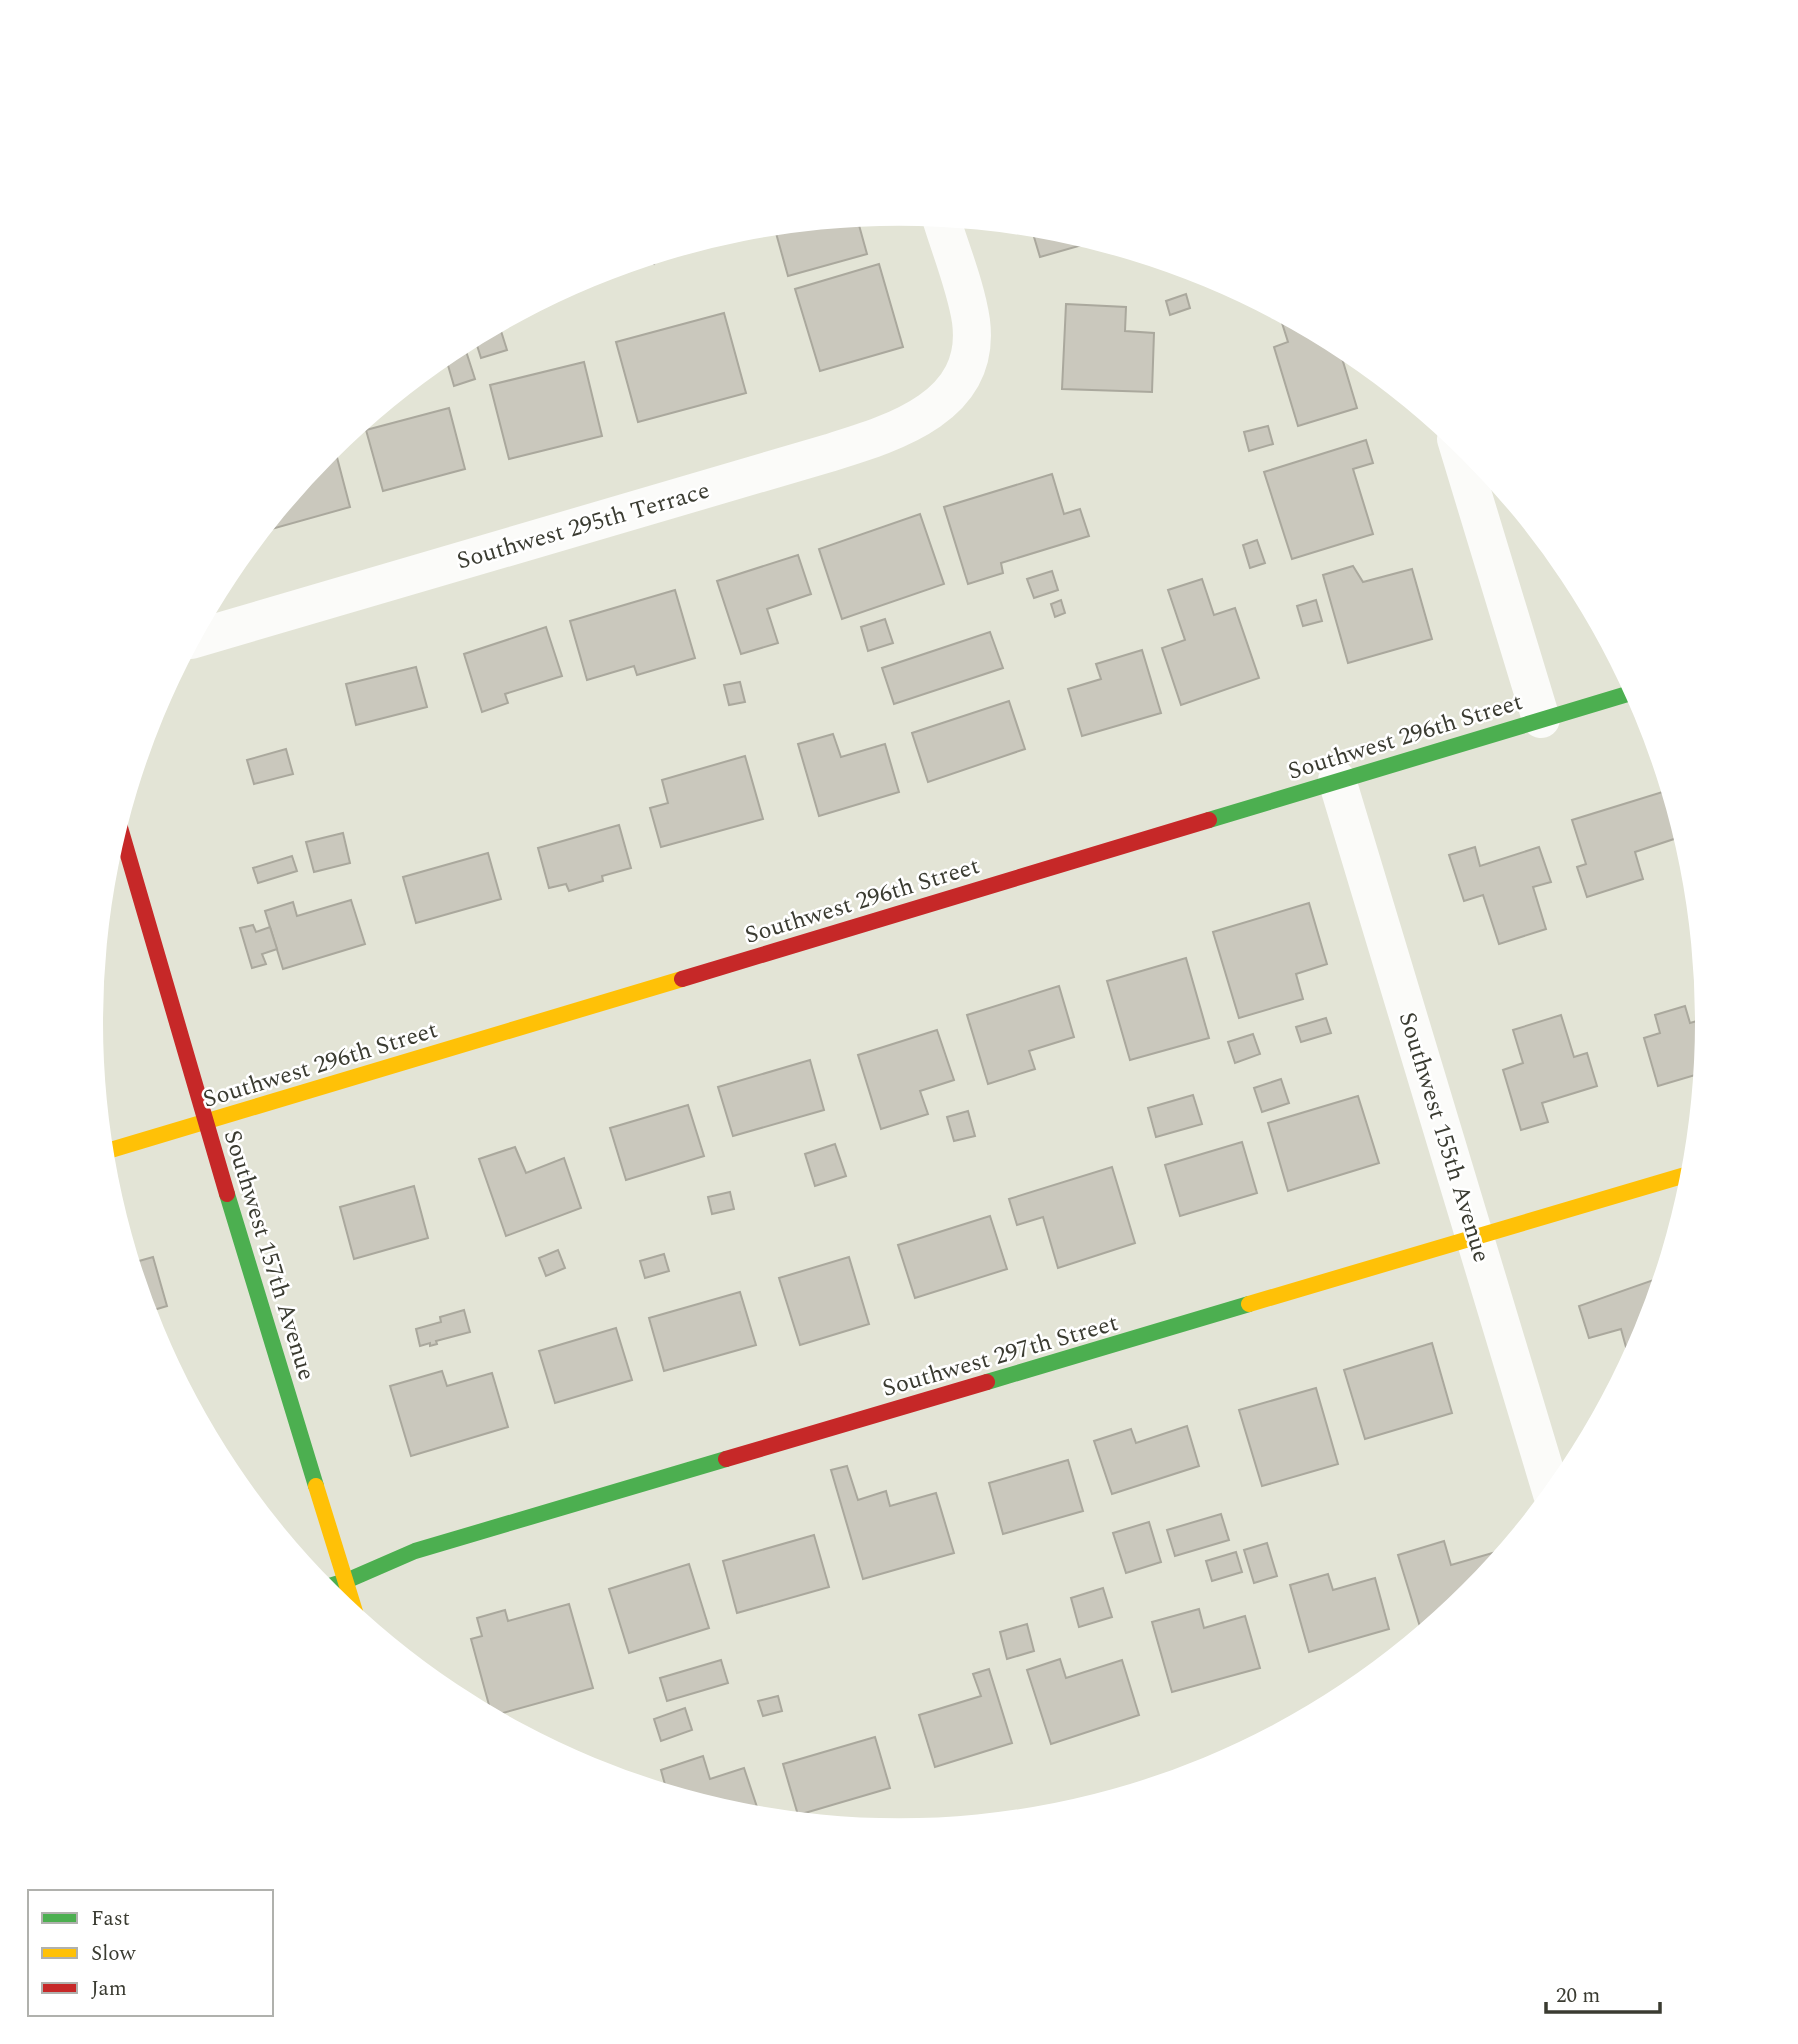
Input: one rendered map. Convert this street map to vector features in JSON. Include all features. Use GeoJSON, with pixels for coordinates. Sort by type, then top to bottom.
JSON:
{"type":"FeatureCollection","features":[{"type":"Feature","properties":{"kind":"street","name":"Southwest 295th Terrace"},"geometry":{"type":"LineString","coordinates":[[203,636],[883,436],[902,427],[945,399],[960,381],[967,362],[970,318],[944,228]]}},
{"type":"Feature","properties":{"kind":"street"},"geometry":{"type":"LineString","coordinates":[[1462,459],[1541,719]]}},
{"type":"Feature","properties":{"kind":"street","name":"Southwest 296th Street"},"geometry":{"type":"LineString","coordinates":[[114,1149],[1624,695]]}},
{"type":"Feature","properties":{"kind":"street","name":"Southwest 155th Avenue"},"geometry":{"type":"LineString","coordinates":[[1336,780],[1548,1481]]}},
{"type":"Feature","properties":{"kind":"street","name":"Southwest 157th Avenue"},"geometry":{"type":"LineString","coordinates":[[124,842],[205,1123],[351,1599]]}},
{"type":"Feature","properties":{"kind":"street","name":"Southwest 297th Street"},"geometry":{"type":"LineString","coordinates":[[335,1584],[415,1551],[1679,1177]]}},
{"type":"Feature","properties":{"kind":"building"},"geometry":{"type":"Polygon","coordinates":[[[860,228],[867,254],[788,276],[777,236],[860,228]]]}},
{"type":"Feature","properties":{"kind":"building"},"geometry":{"type":"Polygon","coordinates":[[[1034,239],[1076,247],[1040,257],[1034,239]]]}},
{"type":"Feature","properties":{"kind":"building"},"geometry":{"type":"Polygon","coordinates":[[[879,264],[903,347],[820,371],[795,289],[879,264]]]}},
{"type":"Feature","properties":{"kind":"building"},"geometry":{"type":"Polygon","coordinates":[[[1186,294],[1190,308],[1170,315],[1166,301],[1186,294]]]}},
{"type":"Feature","properties":{"kind":"building"},"geometry":{"type":"Polygon","coordinates":[[[1066,304],[1126,307],[1125,331],[1154,333],[1152,392],[1062,389],[1066,304]]]}},
{"type":"Feature","properties":{"kind":"building"},"geometry":{"type":"Polygon","coordinates":[[[724,313],[746,393],[638,422],[616,342],[724,313]]]}},
{"type":"Feature","properties":{"kind":"building"},"geometry":{"type":"Polygon","coordinates":[[[1283,325],[1343,361],[1357,408],[1298,426],[1274,347],[1288,342],[1283,325]]]}},
{"type":"Feature","properties":{"kind":"building"},"geometry":{"type":"Polygon","coordinates":[[[502,333],[507,350],[481,358],[478,347],[502,333]]]}},
{"type":"Feature","properties":{"kind":"building"},"geometry":{"type":"Polygon","coordinates":[[[467,354],[475,379],[454,386],[448,366],[467,354]]]}},
{"type":"Feature","properties":{"kind":"building"},"geometry":{"type":"Polygon","coordinates":[[[584,362],[602,436],[509,459],[490,385],[584,362]]]}},
{"type":"Feature","properties":{"kind":"building"},"geometry":{"type":"Polygon","coordinates":[[[449,408],[465,469],[383,491],[366,431],[449,408]]]}},
{"type":"Feature","properties":{"kind":"building"},"geometry":{"type":"Polygon","coordinates":[[[1268,426],[1273,444],[1249,451],[1244,432],[1268,426]]]}},
{"type":"Feature","properties":{"kind":"building"},"geometry":{"type":"Polygon","coordinates":[[[1366,440],[1373,463],[1353,469],[1373,534],[1292,559],[1264,472],[1366,440]]]}},
{"type":"Feature","properties":{"kind":"building"},"geometry":{"type":"Polygon","coordinates":[[[337,458],[350,507],[276,528],[337,458]]]}},
{"type":"Feature","properties":{"kind":"building"},"geometry":{"type":"Polygon","coordinates":[[[1052,474],[1064,514],[1080,509],[1089,536],[1001,563],[1003,573],[968,584],[944,507],[1052,474]]]}},
{"type":"Feature","properties":{"kind":"building"},"geometry":{"type":"Polygon","coordinates":[[[920,514],[944,584],[842,619],[819,549],[920,514]]]}},
{"type":"Feature","properties":{"kind":"building"},"geometry":{"type":"Polygon","coordinates":[[[1257,540],[1265,563],[1250,568],[1243,545],[1257,540]]]}},
{"type":"Feature","properties":{"kind":"building"},"geometry":{"type":"Polygon","coordinates":[[[798,555],[811,594],[767,609],[778,643],[741,654],[717,581],[798,555]]]}},
{"type":"Feature","properties":{"kind":"building"},"geometry":{"type":"Polygon","coordinates":[[[1353,566],[1363,582],[1412,569],[1432,639],[1348,663],[1323,575],[1353,566]]]}},
{"type":"Feature","properties":{"kind":"building"},"geometry":{"type":"Polygon","coordinates":[[[1052,571],[1058,590],[1034,598],[1027,579],[1052,571]]]}},
{"type":"Feature","properties":{"kind":"building"},"geometry":{"type":"Polygon","coordinates":[[[1202,579],[1214,615],[1235,608],[1259,678],[1181,705],[1162,648],[1185,640],[1168,590],[1202,579]]]}},
{"type":"Feature","properties":{"kind":"building"},"geometry":{"type":"Polygon","coordinates":[[[675,590],[695,658],[637,675],[634,666],[587,680],[570,621],[675,590]]]}},
{"type":"Feature","properties":{"kind":"building"},"geometry":{"type":"Polygon","coordinates":[[[1061,600],[1065,613],[1055,617],[1051,604],[1061,600]]]}},
{"type":"Feature","properties":{"kind":"building"},"geometry":{"type":"Polygon","coordinates":[[[1316,600],[1322,621],[1303,626],[1297,606],[1316,600]]]}},
{"type":"Feature","properties":{"kind":"building"},"geometry":{"type":"Polygon","coordinates":[[[885,619],[893,643],[868,651],[861,627],[885,619]]]}},
{"type":"Feature","properties":{"kind":"building"},"geometry":{"type":"Polygon","coordinates":[[[546,627],[562,676],[505,694],[508,703],[482,712],[464,654],[546,627]]]}},
{"type":"Feature","properties":{"kind":"building"},"geometry":{"type":"Polygon","coordinates":[[[990,632],[1003,668],[894,704],[882,668],[990,632]]]}},
{"type":"Feature","properties":{"kind":"building"},"geometry":{"type":"Polygon","coordinates":[[[1142,650],[1161,713],[1082,736],[1068,689],[1101,679],[1096,664],[1142,650]]]}},
{"type":"Feature","properties":{"kind":"building"},"geometry":{"type":"Polygon","coordinates":[[[416,667],[427,707],[356,725],[346,684],[416,667]]]}},
{"type":"Feature","properties":{"kind":"building"},"geometry":{"type":"Polygon","coordinates":[[[740,682],[745,702],[729,705],[724,685],[740,682]]]}},
{"type":"Feature","properties":{"kind":"building"},"geometry":{"type":"Polygon","coordinates":[[[1009,701],[1025,749],[928,782],[912,733],[1009,701]]]}},
{"type":"Feature","properties":{"kind":"building"},"geometry":{"type":"Polygon","coordinates":[[[833,734],[841,757],[885,744],[899,792],[819,816],[798,744],[833,734]]]}},
{"type":"Feature","properties":{"kind":"building"},"geometry":{"type":"Polygon","coordinates":[[[286,749],[293,774],[254,784],[247,760],[286,749]]]}},
{"type":"Feature","properties":{"kind":"building"},"geometry":{"type":"Polygon","coordinates":[[[745,756],[763,819],[661,847],[650,808],[668,803],[662,780],[745,756]]]}},
{"type":"Feature","properties":{"kind":"building"},"geometry":{"type":"Polygon","coordinates":[[[1661,792],[1673,839],[1635,852],[1643,879],[1587,897],[1577,867],[1586,864],[1572,820],[1661,792]]]}},
{"type":"Feature","properties":{"kind":"building"},"geometry":{"type":"Polygon","coordinates":[[[619,825],[631,868],[602,876],[603,881],[569,891],[566,884],[549,888],[538,848],[619,825]]]}},
{"type":"Feature","properties":{"kind":"building"},"geometry":{"type":"Polygon","coordinates":[[[343,833],[350,863],[314,872],[306,842],[343,833]]]}},
{"type":"Feature","properties":{"kind":"building"},"geometry":{"type":"Polygon","coordinates":[[[1475,847],[1480,866],[1539,847],[1551,882],[1533,887],[1546,929],[1499,944],[1483,895],[1464,901],[1449,855],[1475,847]]]}},
{"type":"Feature","properties":{"kind":"building"},"geometry":{"type":"Polygon","coordinates":[[[488,853],[501,899],[416,923],[403,877],[488,853]]]}},
{"type":"Feature","properties":{"kind":"building"},"geometry":{"type":"Polygon","coordinates":[[[292,856],[297,871],[258,883],[253,868],[292,856]]]}},
{"type":"Feature","properties":{"kind":"building"},"geometry":{"type":"Polygon","coordinates":[[[351,900],[365,944],[283,969],[265,911],[293,902],[297,916],[351,900]]]}},
{"type":"Feature","properties":{"kind":"building"},"geometry":{"type":"Polygon","coordinates":[[[1309,903],[1327,964],[1296,974],[1303,999],[1239,1018],[1213,932],[1309,903]]]}},
{"type":"Feature","properties":{"kind":"building"},"geometry":{"type":"Polygon","coordinates":[[[253,925],[256,932],[270,927],[277,949],[262,954],[266,964],[252,968],[240,928],[253,925]]]}},
{"type":"Feature","properties":{"kind":"building"},"geometry":{"type":"Polygon","coordinates":[[[1186,958],[1209,1038],[1130,1060],[1107,981],[1186,958]]]}},
{"type":"Feature","properties":{"kind":"building"},"geometry":{"type":"Polygon","coordinates":[[[1059,986],[1074,1037],[1029,1051],[1035,1069],[988,1084],[967,1015],[1059,986]]]}},
{"type":"Feature","properties":{"kind":"building"},"geometry":{"type":"Polygon","coordinates":[[[1685,1006],[1690,1023],[1695,1022],[1693,1076],[1658,1086],[1644,1038],[1660,1033],[1655,1015],[1685,1006]]]}},
{"type":"Feature","properties":{"kind":"building"},"geometry":{"type":"Polygon","coordinates":[[[1561,1015],[1574,1057],[1587,1053],[1597,1086],[1542,1103],[1548,1122],[1521,1130],[1503,1070],[1523,1063],[1513,1030],[1561,1015]]]}},
{"type":"Feature","properties":{"kind":"building"},"geometry":{"type":"Polygon","coordinates":[[[1326,1018],[1331,1033],[1301,1042],[1296,1027],[1326,1018]]]}},
{"type":"Feature","properties":{"kind":"building"},"geometry":{"type":"Polygon","coordinates":[[[937,1030],[954,1080],[920,1091],[928,1114],[881,1129],[858,1055],[937,1030]]]}},
{"type":"Feature","properties":{"kind":"building"},"geometry":{"type":"Polygon","coordinates":[[[1253,1034],[1260,1054],[1235,1063],[1228,1042],[1253,1034]]]}},
{"type":"Feature","properties":{"kind":"building"},"geometry":{"type":"Polygon","coordinates":[[[810,1060],[824,1110],[733,1136],[718,1087],[810,1060]]]}},
{"type":"Feature","properties":{"kind":"building"},"geometry":{"type":"Polygon","coordinates":[[[1281,1079],[1289,1103],[1262,1112],[1254,1088],[1281,1079]]]}},
{"type":"Feature","properties":{"kind":"building"},"geometry":{"type":"Polygon","coordinates":[[[1193,1095],[1202,1124],[1156,1137],[1148,1108],[1193,1095]]]}},
{"type":"Feature","properties":{"kind":"building"},"geometry":{"type":"Polygon","coordinates":[[[1358,1096],[1379,1163],[1288,1191],[1268,1123],[1358,1096]]]}},
{"type":"Feature","properties":{"kind":"building"},"geometry":{"type":"Polygon","coordinates":[[[688,1105],[704,1156],[626,1180],[610,1128],[688,1105]]]}},
{"type":"Feature","properties":{"kind":"building"},"geometry":{"type":"Polygon","coordinates":[[[968,1111],[975,1136],[954,1141],[947,1117],[968,1111]]]}},
{"type":"Feature","properties":{"kind":"building"},"geometry":{"type":"Polygon","coordinates":[[[1242,1142],[1257,1193],[1180,1216],[1165,1165],[1242,1142]]]}},
{"type":"Feature","properties":{"kind":"building"},"geometry":{"type":"Polygon","coordinates":[[[835,1144],[846,1176],[815,1186],[805,1154],[835,1144]]]}},
{"type":"Feature","properties":{"kind":"building"},"geometry":{"type":"Polygon","coordinates":[[[515,1147],[526,1173],[564,1158],[581,1208],[506,1236],[479,1159],[515,1147]]]}},
{"type":"Feature","properties":{"kind":"building"},"geometry":{"type":"Polygon","coordinates":[[[1112,1167],[1135,1243],[1058,1268],[1043,1217],[1017,1225],[1009,1199],[1112,1167]]]}},
{"type":"Feature","properties":{"kind":"building"},"geometry":{"type":"Polygon","coordinates":[[[414,1186],[428,1238],[354,1259],[340,1207],[414,1186]]]}},
{"type":"Feature","properties":{"kind":"building"},"geometry":{"type":"Polygon","coordinates":[[[730,1192],[734,1209],[712,1214],[708,1197],[730,1192]]]}},
{"type":"Feature","properties":{"kind":"building"},"geometry":{"type":"Polygon","coordinates":[[[990,1216],[1007,1269],[915,1298],[898,1245],[990,1216]]]}},
{"type":"Feature","properties":{"kind":"building"},"geometry":{"type":"Polygon","coordinates":[[[558,1250],[565,1268],[546,1276],[539,1258],[558,1250]]]}},
{"type":"Feature","properties":{"kind":"building"},"geometry":{"type":"Polygon","coordinates":[[[664,1254],[669,1271],[645,1278],[640,1261],[664,1254]]]}},
{"type":"Feature","properties":{"kind":"building"},"geometry":{"type":"Polygon","coordinates":[[[153,1257],[167,1306],[157,1309],[140,1261],[153,1257]]]}},
{"type":"Feature","properties":{"kind":"building"},"geometry":{"type":"Polygon","coordinates":[[[849,1257],[869,1324],[800,1345],[779,1278],[849,1257]]]}},
{"type":"Feature","properties":{"kind":"building"},"geometry":{"type":"Polygon","coordinates":[[[1652,1280],[1626,1346],[1621,1329],[1589,1338],[1579,1306],[1652,1280]]]}},
{"type":"Feature","properties":{"kind":"building"},"geometry":{"type":"Polygon","coordinates":[[[740,1292],[756,1345],[664,1371],[649,1318],[740,1292]]]}},
{"type":"Feature","properties":{"kind":"building"},"geometry":{"type":"Polygon","coordinates":[[[464,1310],[470,1332],[436,1341],[437,1344],[430,1346],[430,1343],[420,1346],[416,1329],[441,1322],[440,1317],[464,1310]]]}},
{"type":"Feature","properties":{"kind":"building"},"geometry":{"type":"Polygon","coordinates":[[[616,1328],[632,1380],[555,1403],[539,1351],[616,1328]]]}},
{"type":"Feature","properties":{"kind":"building"},"geometry":{"type":"Polygon","coordinates":[[[1432,1343],[1452,1413],[1365,1439],[1344,1370],[1432,1343]]]}},
{"type":"Feature","properties":{"kind":"building"},"geometry":{"type":"Polygon","coordinates":[[[442,1371],[447,1386],[492,1373],[508,1427],[411,1456],[390,1386],[442,1371]]]}},
{"type":"Feature","properties":{"kind":"building"},"geometry":{"type":"Polygon","coordinates":[[[1316,1388],[1338,1464],[1262,1486],[1239,1410],[1316,1388]]]}},
{"type":"Feature","properties":{"kind":"building"},"geometry":{"type":"Polygon","coordinates":[[[1187,1426],[1199,1466],[1112,1494],[1094,1441],[1131,1429],[1136,1443],[1187,1426]]]}},
{"type":"Feature","properties":{"kind":"building"},"geometry":{"type":"Polygon","coordinates":[[[1068,1460],[1083,1511],[1003,1534],[989,1483],[1068,1460]]]}},
{"type":"Feature","properties":{"kind":"building"},"geometry":{"type":"Polygon","coordinates":[[[847,1466],[858,1500],[886,1491],[890,1506],[936,1493],[954,1553],[863,1579],[831,1470],[847,1466]]]}},
{"type":"Feature","properties":{"kind":"building"},"geometry":{"type":"Polygon","coordinates":[[[1221,1514],[1229,1540],[1175,1556],[1167,1530],[1221,1514]]]}},
{"type":"Feature","properties":{"kind":"building"},"geometry":{"type":"Polygon","coordinates":[[[1149,1522],[1161,1562],[1126,1573],[1113,1533],[1149,1522]]]}},
{"type":"Feature","properties":{"kind":"building"},"geometry":{"type":"Polygon","coordinates":[[[814,1535],[829,1587],[737,1613],[723,1561],[814,1535]]]}},
{"type":"Feature","properties":{"kind":"building"},"geometry":{"type":"Polygon","coordinates":[[[1444,1541],[1451,1565],[1491,1553],[1462,1585],[1419,1624],[1398,1555],[1444,1541]]]}},
{"type":"Feature","properties":{"kind":"building"},"geometry":{"type":"Polygon","coordinates":[[[1267,1543],[1277,1576],[1254,1583],[1244,1550],[1267,1543]]]}},
{"type":"Feature","properties":{"kind":"building"},"geometry":{"type":"Polygon","coordinates":[[[1236,1552],[1242,1572],[1212,1581],[1206,1561],[1236,1552]]]}},
{"type":"Feature","properties":{"kind":"building"},"geometry":{"type":"Polygon","coordinates":[[[689,1564],[709,1628],[629,1653],[609,1589],[689,1564]]]}},
{"type":"Feature","properties":{"kind":"building"},"geometry":{"type":"Polygon","coordinates":[[[1328,1574],[1333,1590],[1375,1578],[1389,1629],[1309,1652],[1290,1585],[1328,1574]]]}},
{"type":"Feature","properties":{"kind":"building"},"geometry":{"type":"Polygon","coordinates":[[[1103,1588],[1112,1617],[1079,1627],[1071,1598],[1103,1588]]]}},
{"type":"Feature","properties":{"kind":"building"},"geometry":{"type":"Polygon","coordinates":[[[569,1604],[593,1688],[504,1713],[489,1703],[471,1639],[482,1636],[477,1618],[505,1610],[508,1621],[569,1604]]]}},
{"type":"Feature","properties":{"kind":"building"},"geometry":{"type":"Polygon","coordinates":[[[1199,1609],[1204,1628],[1245,1616],[1260,1668],[1172,1692],[1152,1622],[1199,1609]]]}},
{"type":"Feature","properties":{"kind":"building"},"geometry":{"type":"Polygon","coordinates":[[[1027,1624],[1034,1651],[1007,1659],[1000,1632],[1027,1624]]]}},
{"type":"Feature","properties":{"kind":"building"},"geometry":{"type":"Polygon","coordinates":[[[1060,1659],[1066,1678],[1122,1660],[1139,1715],[1051,1744],[1027,1670],[1060,1659]]]}},
{"type":"Feature","properties":{"kind":"building"},"geometry":{"type":"Polygon","coordinates":[[[721,1660],[728,1683],[667,1701],[660,1678],[721,1660]]]}},
{"type":"Feature","properties":{"kind":"building"},"geometry":{"type":"Polygon","coordinates":[[[989,1669],[1012,1743],[935,1767],[919,1715],[981,1696],[973,1674],[989,1669]]]}},
{"type":"Feature","properties":{"kind":"building"},"geometry":{"type":"Polygon","coordinates":[[[778,1696],[782,1711],[763,1716],[758,1701],[778,1696]]]}},
{"type":"Feature","properties":{"kind":"building"},"geometry":{"type":"Polygon","coordinates":[[[685,1708],[692,1730],[661,1741],[654,1719],[685,1708]]]}},
{"type":"Feature","properties":{"kind":"building"},"geometry":{"type":"Polygon","coordinates":[[[875,1737],[890,1788],[808,1812],[797,1811],[783,1764],[875,1737]]]}},
{"type":"Feature","properties":{"kind":"building"},"geometry":{"type":"Polygon","coordinates":[[[703,1756],[710,1779],[744,1768],[756,1804],[664,1782],[661,1770],[703,1756]]]}},
{"type":"Feature","properties":{"kind":"traffic: fast"},"geometry":{"type":"LineString","coordinates":[[1209,820],[1624,695]]}},
{"type":"Feature","properties":{"kind":"traffic: fast"},"geometry":{"type":"LineString","coordinates":[[227,1194],[316,1486]]}},
{"type":"Feature","properties":{"kind":"traffic: fast"},"geometry":{"type":"LineString","coordinates":[[987,1382],[1249,1304]]}},
{"type":"Feature","properties":{"kind":"traffic: fast"},"geometry":{"type":"LineString","coordinates":[[335,1584],[415,1551],[726,1459]]}},
{"type":"Feature","properties":{"kind":"traffic: slow"},"geometry":{"type":"LineString","coordinates":[[114,1149],[682,979]]}},
{"type":"Feature","properties":{"kind":"traffic: slow"},"geometry":{"type":"LineString","coordinates":[[1249,1304],[1679,1177]]}},
{"type":"Feature","properties":{"kind":"traffic: slow"},"geometry":{"type":"LineString","coordinates":[[316,1486],[351,1599]]}},
{"type":"Feature","properties":{"kind":"traffic: jam"},"geometry":{"type":"LineString","coordinates":[[682,979],[1209,820]]}},
{"type":"Feature","properties":{"kind":"traffic: jam"},"geometry":{"type":"LineString","coordinates":[[124,842],[227,1194]]}},
{"type":"Feature","properties":{"kind":"traffic: jam"},"geometry":{"type":"LineString","coordinates":[[726,1459],[987,1382]]}}]}
